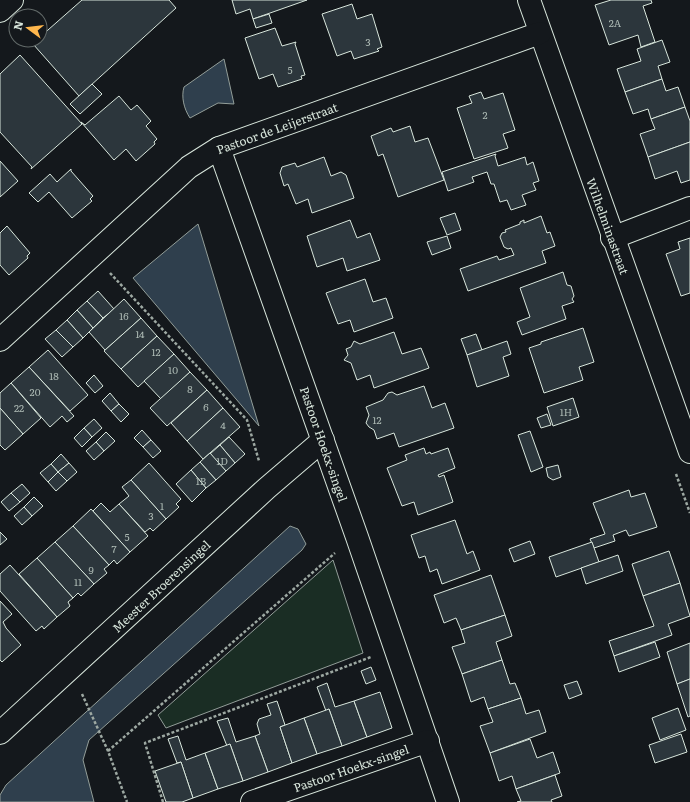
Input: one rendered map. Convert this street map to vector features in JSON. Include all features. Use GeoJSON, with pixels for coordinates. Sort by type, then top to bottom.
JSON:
{"type":"FeatureCollection","features":[{"type":"Feature","properties":{"kind":"street"},"geometry":{"type":"LineString","coordinates":[[0,11],[12,0]]}},
{"type":"Feature","properties":{"kind":"street","name":"Wilhelminastraat"},"geometry":{"type":"LineString","coordinates":[[529,0],[612,238],[690,452]]}},
{"type":"Feature","properties":{"kind":"street","name":"Pastoor de Leijerstraat"},"geometry":{"type":"LineString","coordinates":[[0,340],[94,256],[189,167],[219,148],[540,33]]}},
{"type":"Feature","properties":{"kind":"street","name":"Pastoor Hoekx-singel"},"geometry":{"type":"LineString","coordinates":[[219,148],[323,440],[448,802]]}},
{"type":"Feature","properties":{"kind":"street"},"geometry":{"type":"LineString","coordinates":[[612,238],[690,208]]}},
{"type":"Feature","properties":{"kind":"street","name":"Meester Broerensingel"},"geometry":{"type":"LineString","coordinates":[[0,733],[267,488],[323,440]]}},
{"type":"Feature","properties":{"kind":"street","name":"Pastoor Hoekx-singel"},"geometry":{"type":"LineString","coordinates":[[252,802],[428,741]]}},
{"type":"Feature","properties":{"kind":"path"},"geometry":{"type":"LineString","coordinates":[[94,256],[247,420],[267,488]]}},
{"type":"Feature","properties":{"kind":"path"},"geometry":{"type":"LineString","coordinates":[[108,751],[337,551]]}},
{"type":"Feature","properties":{"kind":"path"},"geometry":{"type":"LineString","coordinates":[[163,802],[145,743],[378,655]]}},
{"type":"Feature","properties":{"kind":"path"},"geometry":{"type":"LineString","coordinates":[[71,669],[108,751],[127,802]]}},
{"type":"Feature","properties":{"kind":"green space"},"geometry":{"type":"Polygon","coordinates":[[[333,560],[363,653],[166,728],[158,715],[333,560]]]}},
{"type":"Feature","properties":{"kind":"water"},"geometry":{"type":"Polygon","coordinates":[[[224,59],[234,104],[218,103],[190,118],[184,103],[184,87],[224,59]]]}},
{"type":"Feature","properties":{"kind":"water"},"geometry":{"type":"Polygon","coordinates":[[[198,224],[259,426],[133,278],[198,224]]]}},
{"type":"Feature","properties":{"kind":"water"},"geometry":{"type":"Polygon","coordinates":[[[290,526],[298,529],[306,544],[302,550],[89,740],[83,760],[94,802],[0,802],[0,795],[6,785],[290,526]]]}},
{"type":"Feature","properties":{"kind":"building"},"geometry":{"type":"Polygon","coordinates":[[[82,0],[169,0],[176,8],[79,96],[37,48],[48,48],[48,30],[82,0]]]}},
{"type":"Feature","properties":{"kind":"building"},"geometry":{"type":"Polygon","coordinates":[[[232,0],[307,0],[253,19],[250,9],[236,14],[232,0]]]}},
{"type":"Feature","properties":{"kind":"building"},"geometry":{"type":"Polygon","coordinates":[[[611,0],[651,0],[652,3],[643,6],[655,42],[641,47],[638,35],[609,45],[595,5],[611,0]]]}},
{"type":"Feature","properties":{"kind":"building"},"geometry":{"type":"Polygon","coordinates":[[[352,4],[357,19],[372,14],[382,47],[377,49],[379,51],[354,59],[351,51],[337,56],[322,14],[352,4]]]}},
{"type":"Feature","properties":{"kind":"building"},"geometry":{"type":"Polygon","coordinates":[[[269,14],[272,23],[256,28],[253,19],[269,14]]]}},
{"type":"Feature","properties":{"kind":"building"},"geometry":{"type":"Polygon","coordinates":[[[275,28],[282,46],[296,42],[295,44],[305,75],[301,76],[302,79],[278,87],[273,74],[259,79],[245,38],[275,28]]]}},
{"type":"Feature","properties":{"kind":"building"},"geometry":{"type":"Polygon","coordinates":[[[662,40],[670,62],[658,66],[662,79],[625,92],[617,69],[641,61],[637,49],[662,40]]]}},
{"type":"Feature","properties":{"kind":"building"},"geometry":{"type":"Polygon","coordinates":[[[20,55],[82,124],[31,169],[32,167],[0,132],[0,74],[20,55]]]}},
{"type":"Feature","properties":{"kind":"building"},"geometry":{"type":"Polygon","coordinates":[[[662,79],[666,91],[678,87],[685,107],[651,119],[648,109],[633,114],[625,92],[662,79]]]}},
{"type":"Feature","properties":{"kind":"building"},"geometry":{"type":"Polygon","coordinates":[[[92,84],[102,94],[80,114],[70,104],[92,84]]]}},
{"type":"Feature","properties":{"kind":"building"},"geometry":{"type":"Polygon","coordinates":[[[481,92],[484,99],[503,93],[515,130],[503,134],[508,148],[474,159],[457,108],[472,103],[469,96],[481,92]]]}},
{"type":"Feature","properties":{"kind":"building"},"geometry":{"type":"Polygon","coordinates":[[[119,96],[131,110],[137,105],[151,121],[146,126],[157,139],[154,142],[155,144],[136,161],[126,149],[114,160],[81,122],[85,125],[119,96]]]}},
{"type":"Feature","properties":{"kind":"building"},"geometry":{"type":"Polygon","coordinates":[[[685,107],[690,121],[690,142],[648,157],[640,134],[655,129],[651,119],[685,107]]]}},
{"type":"Feature","properties":{"kind":"building"},"geometry":{"type":"Polygon","coordinates":[[[410,126],[415,142],[428,138],[444,180],[398,197],[383,154],[378,156],[371,136],[391,128],[393,132],[410,126]]]}},
{"type":"Feature","properties":{"kind":"building"},"geometry":{"type":"Polygon","coordinates":[[[690,142],[690,180],[681,183],[677,171],[655,179],[648,157],[690,142]]]}},
{"type":"Feature","properties":{"kind":"building"},"geometry":{"type":"Polygon","coordinates":[[[496,154],[495,156],[498,166],[525,157],[527,165],[533,162],[539,181],[533,183],[536,190],[522,195],[526,205],[511,210],[507,200],[500,202],[494,184],[491,184],[487,172],[472,177],[474,182],[448,191],[442,172],[496,154]]]}},
{"type":"Feature","properties":{"kind":"building"},"geometry":{"type":"Polygon","coordinates":[[[324,157],[331,176],[341,172],[346,175],[354,198],[312,213],[308,199],[296,204],[288,184],[284,186],[280,173],[282,167],[295,163],[297,167],[324,157]]]}},
{"type":"Feature","properties":{"kind":"building"},"geometry":{"type":"Polygon","coordinates":[[[0,161],[18,181],[0,197],[0,161]]]}},
{"type":"Feature","properties":{"kind":"building"},"geometry":{"type":"Polygon","coordinates":[[[71,169],[71,171],[93,196],[90,199],[92,201],[72,218],[49,192],[38,202],[29,193],[50,174],[57,182],[71,169]]]}},
{"type":"Feature","properties":{"kind":"building"},"geometry":{"type":"Polygon","coordinates":[[[455,213],[461,230],[447,235],[440,218],[455,213]]]}},
{"type":"Feature","properties":{"kind":"building"},"geometry":{"type":"Polygon","coordinates":[[[541,216],[547,233],[550,232],[555,246],[542,251],[546,263],[468,291],[460,269],[497,256],[499,260],[514,255],[511,248],[508,249],[504,247],[500,237],[502,233],[506,232],[505,230],[520,224],[520,222],[524,220],[524,223],[541,216]]]}},
{"type":"Feature","properties":{"kind":"building"},"geometry":{"type":"Polygon","coordinates":[[[350,220],[357,238],[370,233],[380,260],[347,271],[343,258],[317,267],[307,236],[350,220]]]}},
{"type":"Feature","properties":{"kind":"building"},"geometry":{"type":"Polygon","coordinates":[[[7,226],[30,253],[27,256],[28,258],[9,275],[0,265],[0,233],[7,226]]]}},
{"type":"Feature","properties":{"kind":"building"},"geometry":{"type":"Polygon","coordinates":[[[447,236],[451,248],[432,255],[427,242],[447,236]]]}},
{"type":"Feature","properties":{"kind":"building"},"geometry":{"type":"Polygon","coordinates":[[[690,238],[690,293],[681,296],[666,254],[680,249],[678,242],[690,238]]]}},
{"type":"Feature","properties":{"kind":"building"},"geometry":{"type":"Polygon","coordinates":[[[563,272],[567,285],[571,286],[574,296],[572,299],[574,302],[562,306],[566,319],[522,335],[517,322],[530,317],[520,288],[563,272]]]}},
{"type":"Feature","properties":{"kind":"building"},"geometry":{"type":"Polygon","coordinates":[[[365,279],[373,302],[386,298],[393,318],[354,332],[350,320],[338,324],[326,293],[365,279]]]}},
{"type":"Feature","properties":{"kind":"building"},"geometry":{"type":"Polygon","coordinates":[[[98,291],[114,309],[103,318],[87,301],[98,291]]]}},
{"type":"Feature","properties":{"kind":"building"},"geometry":{"type":"Polygon","coordinates":[[[124,299],[141,318],[105,350],[89,332],[124,299]]]}},
{"type":"Feature","properties":{"kind":"building"},"geometry":{"type":"Polygon","coordinates":[[[87,301],[103,318],[93,328],[77,310],[87,301]]]}},
{"type":"Feature","properties":{"kind":"building"},"geometry":{"type":"Polygon","coordinates":[[[77,310],[93,328],[83,338],[67,320],[77,310]]]}},
{"type":"Feature","properties":{"kind":"building"},"geometry":{"type":"Polygon","coordinates":[[[141,318],[157,336],[121,369],[104,351],[141,318]]]}},
{"type":"Feature","properties":{"kind":"building"},"geometry":{"type":"Polygon","coordinates":[[[67,320],[83,338],[73,347],[56,330],[67,320]]]}},
{"type":"Feature","properties":{"kind":"building"},"geometry":{"type":"Polygon","coordinates":[[[583,328],[594,362],[579,367],[583,380],[544,393],[529,348],[541,344],[541,342],[583,328]]]}},
{"type":"Feature","properties":{"kind":"building"},"geometry":{"type":"Polygon","coordinates":[[[56,330],[73,347],[62,357],[45,339],[56,330]]]}},
{"type":"Feature","properties":{"kind":"building"},"geometry":{"type":"Polygon","coordinates":[[[394,332],[402,354],[421,348],[429,368],[374,388],[370,375],[357,380],[351,363],[344,360],[348,355],[346,349],[351,347],[354,341],[360,344],[394,332]]]}},
{"type":"Feature","properties":{"kind":"building"},"geometry":{"type":"Polygon","coordinates":[[[476,334],[482,350],[467,355],[461,339],[476,334]]]}},
{"type":"Feature","properties":{"kind":"building"},"geometry":{"type":"Polygon","coordinates":[[[157,336],[174,354],[138,387],[121,369],[157,336]]]}},
{"type":"Feature","properties":{"kind":"building"},"geometry":{"type":"Polygon","coordinates":[[[507,341],[511,354],[503,357],[509,376],[477,387],[467,355],[507,341]]]}},
{"type":"Feature","properties":{"kind":"building"},"geometry":{"type":"Polygon","coordinates":[[[48,350],[88,395],[70,411],[29,367],[48,350]]]}},
{"type":"Feature","properties":{"kind":"building"},"geometry":{"type":"Polygon","coordinates":[[[174,354],[190,372],[161,399],[144,381],[174,354]]]}},
{"type":"Feature","properties":{"kind":"building"},"geometry":{"type":"Polygon","coordinates":[[[29,367],[74,416],[67,422],[62,416],[50,427],[11,383],[29,367]]]}},
{"type":"Feature","properties":{"kind":"building"},"geometry":{"type":"Polygon","coordinates":[[[190,372],[207,390],[167,426],[150,408],[190,372]]]}},
{"type":"Feature","properties":{"kind":"building"},"geometry":{"type":"Polygon","coordinates":[[[94,375],[103,386],[95,393],[86,383],[94,375]]]}},
{"type":"Feature","properties":{"kind":"building"},"geometry":{"type":"Polygon","coordinates":[[[11,383],[41,418],[23,434],[0,408],[0,393],[11,383]]]}},
{"type":"Feature","properties":{"kind":"building"},"geometry":{"type":"Polygon","coordinates":[[[424,386],[432,408],[445,403],[454,428],[399,447],[394,433],[377,439],[374,430],[366,423],[369,415],[366,407],[383,400],[388,393],[392,392],[397,395],[424,386]]]}},
{"type":"Feature","properties":{"kind":"building"},"geometry":{"type":"Polygon","coordinates":[[[207,390],[223,408],[187,441],[171,423],[207,390]]]}},
{"type":"Feature","properties":{"kind":"building"},"geometry":{"type":"Polygon","coordinates":[[[110,393],[119,404],[111,411],[102,401],[110,393]]]}},
{"type":"Feature","properties":{"kind":"building"},"geometry":{"type":"Polygon","coordinates":[[[573,398],[579,417],[553,426],[547,407],[573,398]]]}},
{"type":"Feature","properties":{"kind":"building"},"geometry":{"type":"Polygon","coordinates":[[[119,404],[129,414],[121,422],[111,411],[119,404]]]}},
{"type":"Feature","properties":{"kind":"building"},"geometry":{"type":"Polygon","coordinates":[[[0,408],[23,434],[5,450],[0,445],[0,408]]]}},
{"type":"Feature","properties":{"kind":"building"},"geometry":{"type":"Polygon","coordinates":[[[223,408],[240,427],[203,459],[187,441],[223,408]]]}},
{"type":"Feature","properties":{"kind":"building"},"geometry":{"type":"Polygon","coordinates":[[[547,414],[551,425],[541,428],[537,418],[547,414]]]}},
{"type":"Feature","properties":{"kind":"building"},"geometry":{"type":"Polygon","coordinates":[[[94,419],[102,428],[92,437],[84,428],[94,419]]]}},
{"type":"Feature","properties":{"kind":"building"},"geometry":{"type":"Polygon","coordinates":[[[84,428],[92,437],[82,447],[74,438],[84,428]]]}},
{"type":"Feature","properties":{"kind":"building"},"geometry":{"type":"Polygon","coordinates":[[[142,430],[151,440],[143,447],[134,438],[142,430]]]}},
{"type":"Feature","properties":{"kind":"building"},"geometry":{"type":"Polygon","coordinates":[[[530,431],[543,467],[531,472],[518,435],[530,431]]]}},
{"type":"Feature","properties":{"kind":"building"},"geometry":{"type":"Polygon","coordinates":[[[106,432],[115,441],[104,451],[96,442],[106,432]]]}},
{"type":"Feature","properties":{"kind":"building"},"geometry":{"type":"Polygon","coordinates":[[[229,437],[245,454],[235,463],[220,445],[229,437]]]}},
{"type":"Feature","properties":{"kind":"building"},"geometry":{"type":"Polygon","coordinates":[[[151,440],[161,451],[153,458],[143,447],[151,440]]]}},
{"type":"Feature","properties":{"kind":"building"},"geometry":{"type":"Polygon","coordinates":[[[96,442],[104,451],[94,460],[86,451],[96,442]]]}},
{"type":"Feature","properties":{"kind":"building"},"geometry":{"type":"Polygon","coordinates":[[[220,445],[235,463],[226,471],[210,454],[220,445]]]}},
{"type":"Feature","properties":{"kind":"building"},"geometry":{"type":"Polygon","coordinates":[[[424,448],[426,454],[430,452],[431,454],[448,448],[455,468],[438,475],[439,477],[444,475],[453,502],[418,515],[414,502],[402,506],[387,468],[407,460],[405,455],[424,448]]]}},
{"type":"Feature","properties":{"kind":"building"},"geometry":{"type":"Polygon","coordinates":[[[210,453],[226,471],[216,480],[200,462],[210,453]]]}},
{"type":"Feature","properties":{"kind":"building"},"geometry":{"type":"Polygon","coordinates":[[[61,454],[69,463],[58,472],[51,464],[61,454]]]}},
{"type":"Feature","properties":{"kind":"building"},"geometry":{"type":"Polygon","coordinates":[[[200,462],[216,480],[206,488],[191,470],[200,462]]]}},
{"type":"Feature","properties":{"kind":"building"},"geometry":{"type":"Polygon","coordinates":[[[69,463],[77,472],[67,481],[58,472],[69,463]]]}},
{"type":"Feature","properties":{"kind":"building"},"geometry":{"type":"Polygon","coordinates":[[[149,463],[181,499],[176,504],[179,507],[166,519],[131,480],[149,463]]]}},
{"type":"Feature","properties":{"kind":"building"},"geometry":{"type":"Polygon","coordinates":[[[51,464],[58,472],[48,482],[40,473],[51,464]]]}},
{"type":"Feature","properties":{"kind":"building"},"geometry":{"type":"Polygon","coordinates":[[[558,465],[561,477],[553,480],[548,477],[546,468],[558,465]]]}},
{"type":"Feature","properties":{"kind":"building"},"geometry":{"type":"Polygon","coordinates":[[[191,470],[206,488],[192,502],[176,484],[191,470]]]}},
{"type":"Feature","properties":{"kind":"building"},"geometry":{"type":"Polygon","coordinates":[[[58,472],[67,481],[56,491],[48,482],[58,472]]]}},
{"type":"Feature","properties":{"kind":"building"},"geometry":{"type":"Polygon","coordinates":[[[131,480],[166,519],[153,531],[150,528],[145,532],[119,504],[129,496],[122,487],[131,480]]]}},
{"type":"Feature","properties":{"kind":"building"},"geometry":{"type":"Polygon","coordinates":[[[22,484],[30,493],[20,502],[11,493],[22,484]]]}},
{"type":"Feature","properties":{"kind":"building"},"geometry":{"type":"Polygon","coordinates":[[[629,490],[631,497],[645,493],[657,527],[629,536],[626,530],[613,535],[615,541],[594,548],[590,539],[605,534],[593,503],[629,490]]]}},
{"type":"Feature","properties":{"kind":"building"},"geometry":{"type":"Polygon","coordinates":[[[11,493],[20,502],[9,511],[1,502],[11,493]]]}},
{"type":"Feature","properties":{"kind":"building"},"geometry":{"type":"Polygon","coordinates":[[[34,497],[43,506],[32,516],[24,507],[34,497]]]}},
{"type":"Feature","properties":{"kind":"building"},"geometry":{"type":"Polygon","coordinates":[[[101,503],[110,512],[119,504],[148,536],[130,552],[93,511],[101,503]]]}},
{"type":"Feature","properties":{"kind":"building"},"geometry":{"type":"Polygon","coordinates":[[[24,507],[32,516],[22,525],[14,516],[24,507]]]}},
{"type":"Feature","properties":{"kind":"building"},"geometry":{"type":"Polygon","coordinates":[[[91,509],[130,552],[117,564],[114,560],[109,565],[73,526],[91,509]]]}},
{"type":"Feature","properties":{"kind":"building"},"geometry":{"type":"Polygon","coordinates":[[[455,520],[467,554],[473,551],[480,570],[442,584],[437,569],[430,572],[425,556],[419,558],[411,535],[455,520]]]}},
{"type":"Feature","properties":{"kind":"building"},"geometry":{"type":"Polygon","coordinates":[[[73,526],[109,565],[104,569],[107,573],[94,584],[55,542],[73,526]]]}},
{"type":"Feature","properties":{"kind":"building"},"geometry":{"type":"Polygon","coordinates":[[[0,532],[7,539],[0,545],[0,532]]]}},
{"type":"Feature","properties":{"kind":"building"},"geometry":{"type":"Polygon","coordinates":[[[530,541],[535,554],[514,562],[509,549],[530,541]]]}},
{"type":"Feature","properties":{"kind":"building"},"geometry":{"type":"Polygon","coordinates":[[[55,542],[94,584],[81,596],[78,593],[73,598],[37,558],[55,542]]]}},
{"type":"Feature","properties":{"kind":"building"},"geometry":{"type":"Polygon","coordinates":[[[592,542],[599,562],[556,577],[549,557],[592,542]]]}},
{"type":"Feature","properties":{"kind":"building"},"geometry":{"type":"Polygon","coordinates":[[[669,551],[680,583],[643,596],[632,564],[669,551]]]}},
{"type":"Feature","properties":{"kind":"building"},"geometry":{"type":"Polygon","coordinates":[[[618,555],[623,571],[586,584],[581,568],[618,555]]]}},
{"type":"Feature","properties":{"kind":"building"},"geometry":{"type":"Polygon","coordinates":[[[37,558],[73,598],[68,602],[70,606],[57,617],[19,574],[37,558]]]}},
{"type":"Feature","properties":{"kind":"building"},"geometry":{"type":"Polygon","coordinates":[[[10,565],[57,617],[44,629],[42,626],[36,631],[0,591],[0,574],[10,565]]]}},
{"type":"Feature","properties":{"kind":"building"},"geometry":{"type":"Polygon","coordinates":[[[491,575],[505,615],[461,630],[456,618],[444,623],[434,595],[491,575]]]}},
{"type":"Feature","properties":{"kind":"building"},"geometry":{"type":"Polygon","coordinates":[[[680,583],[690,616],[668,624],[672,635],[614,656],[609,641],[654,626],[643,596],[680,583]]]}},
{"type":"Feature","properties":{"kind":"building"},"geometry":{"type":"Polygon","coordinates":[[[0,601],[12,614],[3,622],[6,628],[21,645],[2,662],[0,660],[0,601]]]}},
{"type":"Feature","properties":{"kind":"building"},"geometry":{"type":"Polygon","coordinates":[[[505,615],[512,636],[496,642],[502,660],[462,674],[452,647],[465,643],[461,630],[505,615]]]}},
{"type":"Feature","properties":{"kind":"building"},"geometry":{"type":"Polygon","coordinates":[[[655,642],[660,657],[619,672],[614,656],[655,642]]]}},
{"type":"Feature","properties":{"kind":"building"},"geometry":{"type":"Polygon","coordinates":[[[690,643],[690,679],[677,684],[667,652],[690,643]]]}},
{"type":"Feature","properties":{"kind":"building"},"geometry":{"type":"Polygon","coordinates":[[[502,660],[510,684],[515,683],[521,698],[488,709],[484,697],[471,702],[462,674],[502,660]]]}},
{"type":"Feature","properties":{"kind":"building"},"geometry":{"type":"Polygon","coordinates":[[[371,667],[376,680],[366,684],[361,671],[371,667]]]}},
{"type":"Feature","properties":{"kind":"building"},"geometry":{"type":"Polygon","coordinates":[[[690,679],[690,716],[688,717],[677,684],[690,679]]]}},
{"type":"Feature","properties":{"kind":"building"},"geometry":{"type":"Polygon","coordinates":[[[577,681],[582,694],[569,699],[564,685],[577,681]]]}},
{"type":"Feature","properties":{"kind":"building"},"geometry":{"type":"Polygon","coordinates":[[[327,683],[335,707],[354,701],[367,737],[342,746],[329,709],[326,711],[317,687],[327,683]]]}},
{"type":"Feature","properties":{"kind":"building"},"geometry":{"type":"Polygon","coordinates":[[[380,692],[392,728],[367,737],[354,701],[380,692]]]}},
{"type":"Feature","properties":{"kind":"building"},"geometry":{"type":"Polygon","coordinates":[[[521,698],[526,714],[539,710],[546,732],[490,753],[480,726],[493,722],[488,709],[521,698]]]}},
{"type":"Feature","properties":{"kind":"building"},"geometry":{"type":"Polygon","coordinates":[[[277,701],[285,725],[280,727],[292,763],[268,772],[255,736],[260,734],[257,724],[259,719],[271,715],[267,704],[277,701]]]}},
{"type":"Feature","properties":{"kind":"building"},"geometry":{"type":"Polygon","coordinates":[[[678,708],[686,730],[660,740],[652,718],[678,708]]]}},
{"type":"Feature","properties":{"kind":"building"},"geometry":{"type":"Polygon","coordinates":[[[329,709],[342,746],[317,754],[304,718],[329,709]]]}},
{"type":"Feature","properties":{"kind":"building"},"geometry":{"type":"Polygon","coordinates":[[[228,718],[236,742],[255,736],[268,772],[243,781],[230,744],[227,746],[217,721],[228,718]]]}},
{"type":"Feature","properties":{"kind":"building"},"geometry":{"type":"Polygon","coordinates":[[[304,718],[317,754],[292,763],[280,727],[304,718]]]}},
{"type":"Feature","properties":{"kind":"building"},"geometry":{"type":"Polygon","coordinates":[[[681,734],[687,752],[655,763],[649,745],[681,734]]]}},
{"type":"Feature","properties":{"kind":"building"},"geometry":{"type":"Polygon","coordinates":[[[178,736],[186,760],[205,753],[218,789],[193,798],[181,762],[177,763],[168,739],[178,736]]]}},
{"type":"Feature","properties":{"kind":"building"},"geometry":{"type":"Polygon","coordinates":[[[530,739],[537,758],[553,752],[560,773],[516,789],[512,776],[499,781],[490,753],[530,739]]]}},
{"type":"Feature","properties":{"kind":"building"},"geometry":{"type":"Polygon","coordinates":[[[230,744],[243,781],[218,789],[205,753],[230,744]]]}},
{"type":"Feature","properties":{"kind":"building"},"geometry":{"type":"Polygon","coordinates":[[[181,762],[193,798],[182,802],[166,802],[155,771],[181,762]]]}},
{"type":"Feature","properties":{"kind":"building"},"geometry":{"type":"Polygon","coordinates":[[[555,775],[562,796],[551,800],[552,802],[517,802],[521,801],[516,789],[555,775]]]}}]}
